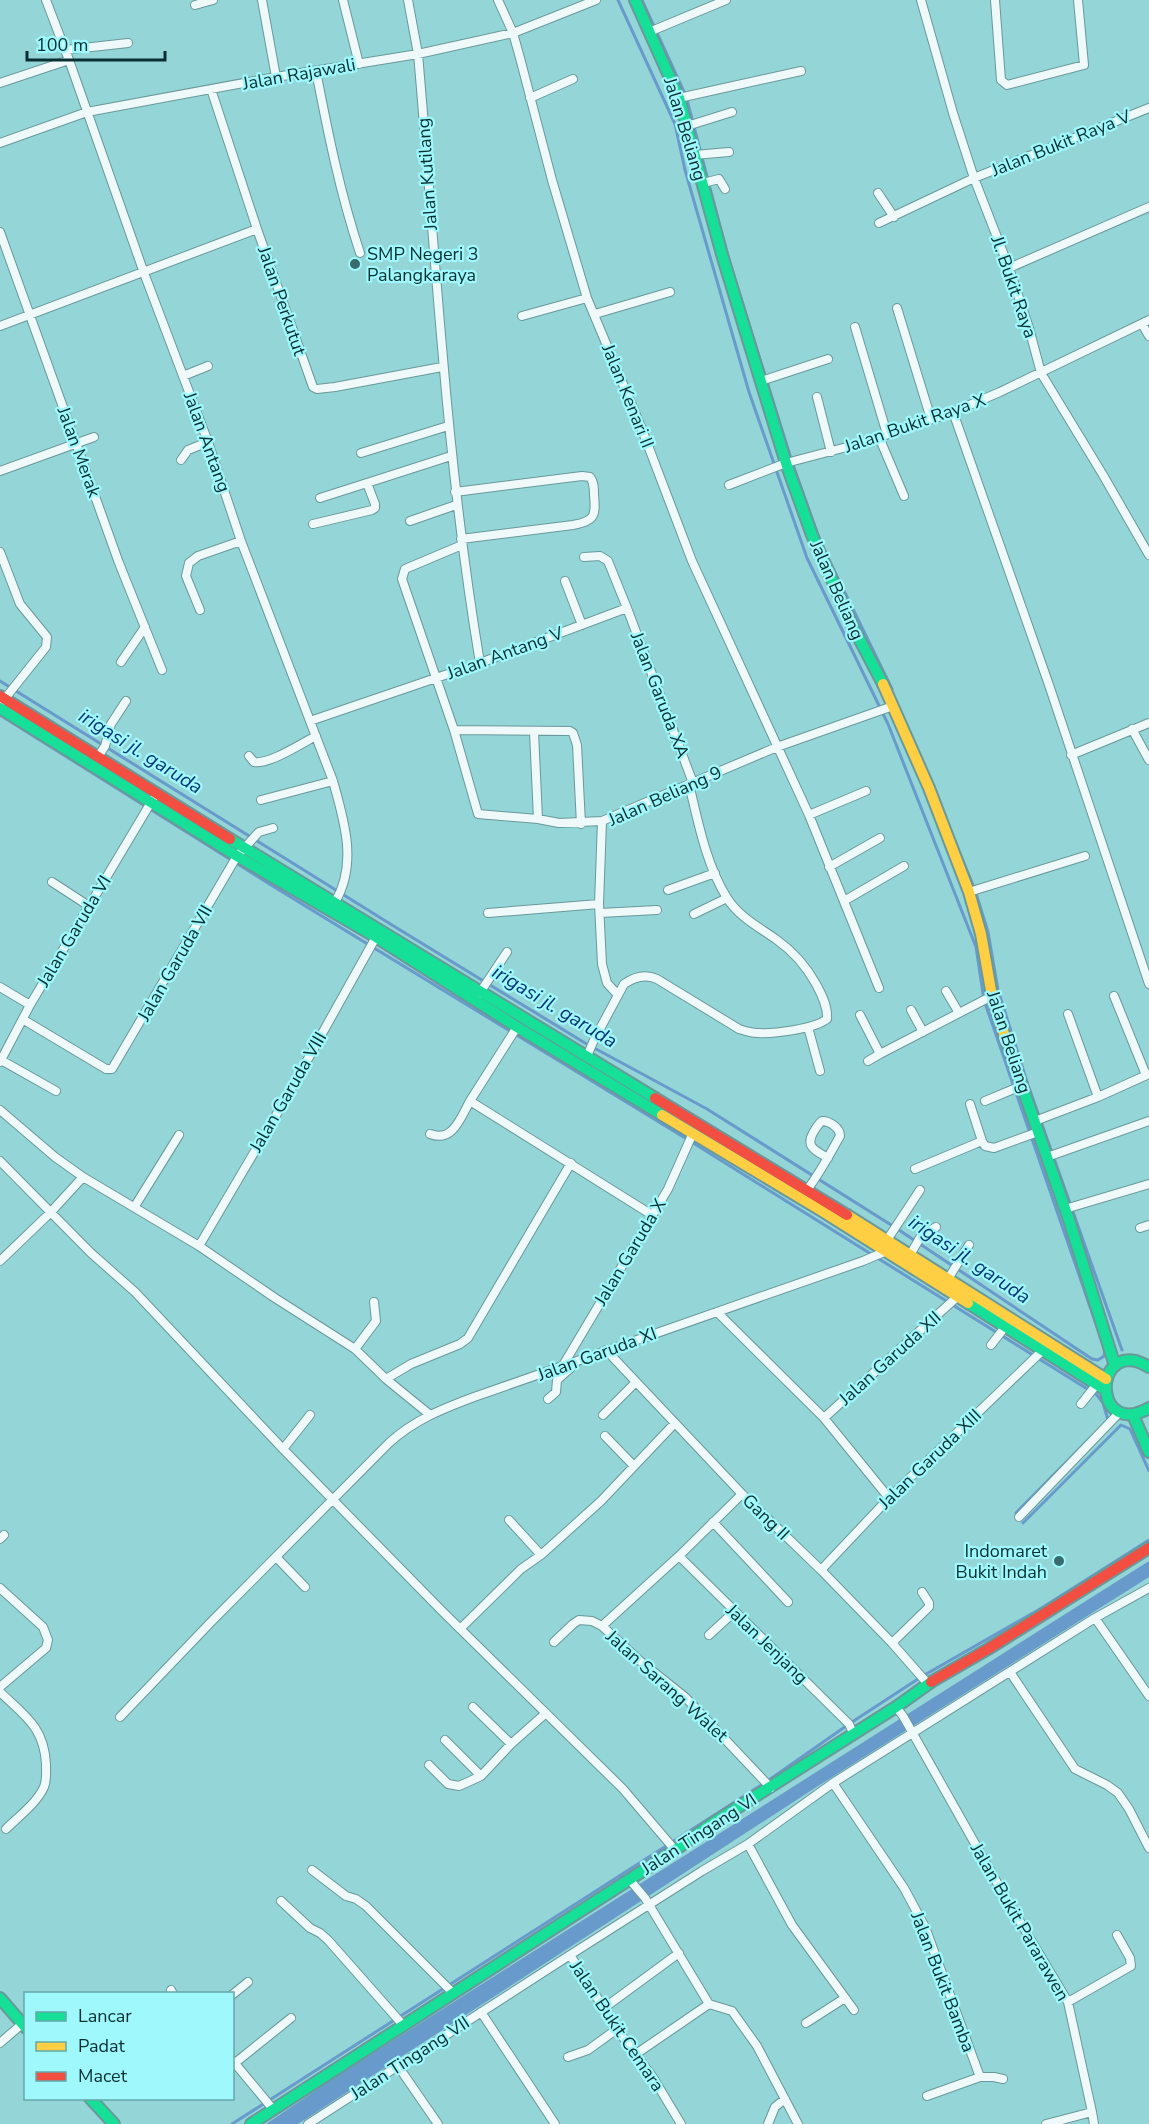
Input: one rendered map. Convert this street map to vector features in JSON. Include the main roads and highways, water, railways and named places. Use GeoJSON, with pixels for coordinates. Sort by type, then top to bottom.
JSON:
{"type":"FeatureCollection","features":[{"type":"Feature","properties":{"kind":"main road","name":"Jalan Beliang"},"geometry":{"type":"LineString","coordinates":[[638,1],[649,32],[679,98],[723,258],[786,463],[829,576],[893,706],[929,788],[969,892],[981,934],[992,996],[1065,1209],[1115,1366]]}},
{"type":"Feature","properties":{"kind":"main road"},"geometry":{"type":"LineString","coordinates":[[6,698],[98,757],[154,798]]}},
{"type":"Feature","properties":{"kind":"main road"},"geometry":{"type":"LineString","coordinates":[[6,698],[154,798],[376,937],[483,989],[517,1027],[693,1133],[910,1255],[948,1279],[1102,1384],[1107,1400],[1120,1412],[1133,1414],[1149,1408]]}},
{"type":"Feature","properties":{"kind":"main road"},"geometry":{"type":"LineString","coordinates":[[240,852],[337,899],[483,989],[590,1048],[812,1182],[825,1207]]}},
{"type":"Feature","properties":{"kind":"main road"},"geometry":{"type":"LineString","coordinates":[[889,1245],[957,1297],[1042,1351],[1102,1384]]}},
{"type":"Feature","properties":{"kind":"main road"},"geometry":{"type":"LineString","coordinates":[[1102,1384],[1115,1366],[1123,1362],[1133,1360],[1149,1367]]}},
{"type":"Feature","properties":{"kind":"main road"},"geometry":{"type":"LineString","coordinates":[[1133,1414],[1149,1452]]}},
{"type":"Feature","properties":{"kind":"main road","name":"Jalan Tingang VI"},"geometry":{"type":"LineString","coordinates":[[250,2124],[453,1993],[633,1882],[710,1825],[896,1707],[928,1683],[997,1643],[1149,1548]]}},
{"type":"Feature","properties":{"kind":"main road"},"geometry":{"type":"LineString","coordinates":[[0,1998],[24,2026]]}},
{"type":"Feature","properties":{"kind":"main road"},"geometry":{"type":"LineString","coordinates":[[92,2100],[114,2124]]}},
{"type":"Feature","properties":{"kind":"water"},"geometry":{"type":"Polygon","coordinates":[[[1149,1561],[1149,1577],[818,1786],[298,2124],[266,2124],[337,2076],[1149,1561]]]}},
{"type":"Feature","properties":{"kind":"waterway","name":"irigasi jl. garuda"},"geometry":{"type":"LineString","coordinates":[[0,681],[585,1043],[707,1109],[896,1228],[1092,1359],[1098,1360],[1104,1356],[1105,1350],[984,1000],[976,947],[888,724],[807,558],[749,392],[685,170],[675,124],[618,0]]}},
{"type":"Feature","properties":{"kind":"waterway"},"geometry":{"type":"LineString","coordinates":[[642,0],[686,96],[728,257],[792,462],[819,538]]}},
{"type":"Feature","properties":{"kind":"waterway"},"geometry":{"type":"LineString","coordinates":[[829,560],[892,689]]}},
{"type":"Feature","properties":{"kind":"waterway"},"geometry":{"type":"LineString","coordinates":[[0,715],[1097,1395],[1103,1403],[1108,1420],[1106,1422]]}},
{"type":"Feature","properties":{"kind":"waterway"},"geometry":{"type":"LineString","coordinates":[[954,839],[975,890],[988,932],[998,990],[1028,1085],[1122,1350]]}},
{"type":"Feature","properties":{"kind":"waterway"},"geometry":{"type":"LineString","coordinates":[[1023,1523],[1121,1425],[1130,1429],[1149,1471]]}},
{"type":"Feature","properties":{"kind":"waterway"},"geometry":{"type":"LineString","coordinates":[[1016,1513],[1091,1437]]}},
{"type":"Feature","properties":{"kind":"waterway"},"geometry":{"type":"LineString","coordinates":[[232,2124],[766,1782],[921,1677],[1040,1609],[1149,1540]]}},
{"type":"Feature","properties":{"kind":"place","name":"SMP Negeri 3 Palangkaraya"},"geometry":{"type":"Point","coordinates":[355,264]}},
{"type":"Feature","properties":{"kind":"place","name":"Indomaret Bukit Indah"},"geometry":{"type":"Point","coordinates":[1059,1561]}}]}
